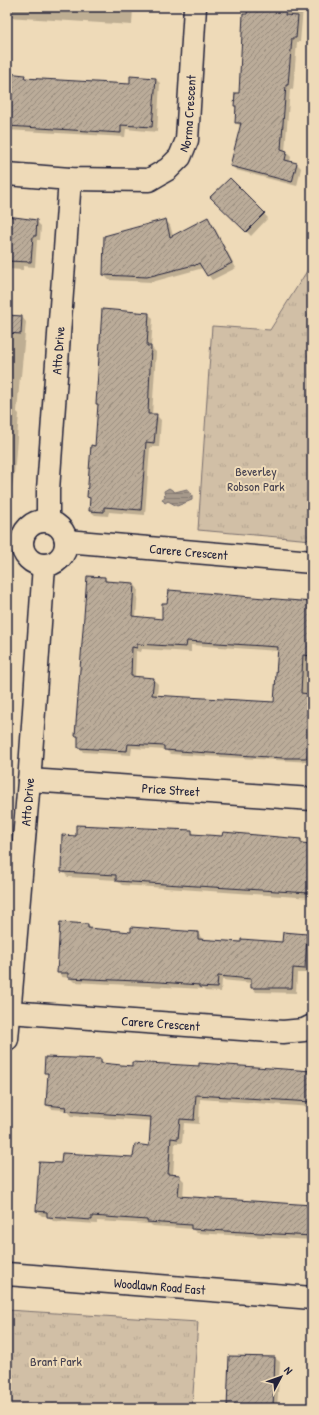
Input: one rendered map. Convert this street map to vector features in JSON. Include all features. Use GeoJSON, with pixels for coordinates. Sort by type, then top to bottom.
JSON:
{"type":"FeatureCollection","features":[{"type":"Feature","properties":{"kind":"street","name":"Norma Crescent"},"geometry":{"type":"LineString","coordinates":[[7,174],[70,179],[149,180],[168,169],[180,157],[187,140],[195,7]]}},
{"type":"Feature","properties":{"kind":"street","name":"Atto Drive"},"geometry":{"type":"LineString","coordinates":[[48,521],[48,490],[70,179]]}},
{"type":"Feature","properties":{"kind":"street"},"geometry":{"type":"LineString","coordinates":[[48,521],[60,528],[66,540],[65,548],[58,560],[38,564],[27,557],[15,538],[25,532],[34,523],[48,521]]}},
{"type":"Feature","properties":{"kind":"street","name":"Carere Crescent"},"geometry":{"type":"LineString","coordinates":[[66,540],[312,562]]}},
{"type":"Feature","properties":{"kind":"street","name":"Atto Drive"},"geometry":{"type":"LineString","coordinates":[[7,1038],[29,780],[44,564]]}},
{"type":"Feature","properties":{"kind":"street","name":"Price Street"},"geometry":{"type":"LineString","coordinates":[[29,780],[312,799]]}},
{"type":"Feature","properties":{"kind":"street","name":"Carere Crescent"},"geometry":{"type":"LineString","coordinates":[[9,1012],[282,1032],[304,1030],[312,1026]]}},
{"type":"Feature","properties":{"kind":"street","name":"Woodlawn Road East"},"geometry":{"type":"LineString","coordinates":[[7,1274],[312,1298]]}},
{"type":"Feature","properties":{"kind":"green space","name":"Beverley Robson Park"},"geometry":{"type":"Polygon","coordinates":[[[312,263],[312,540],[198,530],[212,326],[270,330],[312,263]]]}},
{"type":"Feature","properties":{"kind":"green space","name":"Brant Park"},"geometry":{"type":"Polygon","coordinates":[[[7,1310],[198,1322],[192,1408],[7,1408],[7,1310]]]}},
{"type":"Feature","properties":{"kind":"shaded area"},"geometry":{"type":"Polygon","coordinates":[[[169,488],[175,492],[187,489],[192,495],[192,500],[177,506],[168,501],[165,503],[162,499],[165,497],[164,491],[169,488]]]}},
{"type":"Feature","properties":{"kind":"building"},"geometry":{"type":"Polygon","coordinates":[[[248,7],[286,8],[285,15],[298,16],[296,38],[292,38],[288,85],[286,85],[281,149],[287,151],[285,160],[297,163],[292,182],[230,166],[241,123],[235,123],[236,106],[234,106],[235,93],[239,93],[243,14],[247,14],[248,7]]]}},
{"type":"Feature","properties":{"kind":"building"},"geometry":{"type":"Polygon","coordinates":[[[7,73],[25,75],[24,78],[130,84],[130,76],[156,78],[152,127],[121,125],[121,133],[7,126],[7,73]]]}},
{"type":"Feature","properties":{"kind":"building"},"geometry":{"type":"Polygon","coordinates":[[[230,178],[265,213],[246,232],[210,197],[230,178]]]}},
{"type":"Feature","properties":{"kind":"building"},"geometry":{"type":"Polygon","coordinates":[[[7,216],[37,220],[36,236],[33,236],[31,262],[7,261],[7,216]]]}},
{"type":"Feature","properties":{"kind":"building"},"geometry":{"type":"Polygon","coordinates":[[[208,217],[232,263],[207,276],[199,263],[194,266],[147,277],[103,275],[104,236],[166,219],[170,237],[208,217]]]}},
{"type":"Feature","properties":{"kind":"building"},"geometry":{"type":"Polygon","coordinates":[[[102,309],[149,313],[147,346],[151,346],[148,414],[157,414],[154,443],[146,442],[141,510],[104,507],[104,512],[89,511],[90,498],[87,497],[91,445],[95,446],[102,309]]]}},
{"type":"Feature","properties":{"kind":"building"},"geometry":{"type":"Polygon","coordinates":[[[7,315],[22,316],[21,334],[7,333],[7,315]]]}},
{"type":"Feature","properties":{"kind":"building"},"geometry":{"type":"Polygon","coordinates":[[[87,576],[105,577],[105,581],[134,583],[132,616],[162,619],[162,603],[167,603],[169,590],[312,602],[312,656],[303,655],[301,693],[310,694],[309,704],[312,704],[312,754],[308,754],[307,758],[283,758],[164,750],[164,746],[128,744],[127,751],[78,748],[78,736],[75,736],[87,576]],[[187,641],[186,647],[137,644],[137,648],[132,647],[131,676],[154,678],[152,695],[274,702],[278,647],[187,641]]]}},
{"type":"Feature","properties":{"kind":"building"},"geometry":{"type":"Polygon","coordinates":[[[76,825],[192,830],[192,834],[222,836],[223,832],[301,839],[301,843],[312,844],[309,893],[116,881],[116,875],[61,872],[62,835],[76,836],[76,825]]]}},
{"type":"Feature","properties":{"kind":"building"},"geometry":{"type":"Polygon","coordinates":[[[60,922],[88,924],[88,928],[131,932],[131,927],[198,932],[198,939],[241,942],[241,939],[282,942],[283,932],[307,934],[305,969],[293,968],[292,988],[251,988],[251,979],[218,976],[217,988],[160,982],[68,978],[68,973],[57,973],[60,922]]]}},
{"type":"Feature","properties":{"kind":"building"},"geometry":{"type":"Polygon","coordinates":[[[45,1057],[101,1059],[101,1063],[132,1066],[132,1062],[199,1066],[199,1063],[312,1071],[312,1102],[196,1095],[194,1120],[180,1119],[178,1139],[171,1138],[168,1174],[180,1175],[178,1196],[312,1205],[312,1236],[191,1229],[191,1225],[92,1216],[92,1220],[47,1217],[47,1212],[36,1211],[39,1162],[61,1163],[62,1153],[133,1157],[135,1144],[149,1146],[151,1117],[65,1111],[66,1107],[46,1105],[48,1073],[44,1073],[45,1057]]]}},
{"type":"Feature","properties":{"kind":"building"},"geometry":{"type":"Polygon","coordinates":[[[229,1356],[275,1357],[273,1408],[227,1408],[229,1356]]]}}]}
